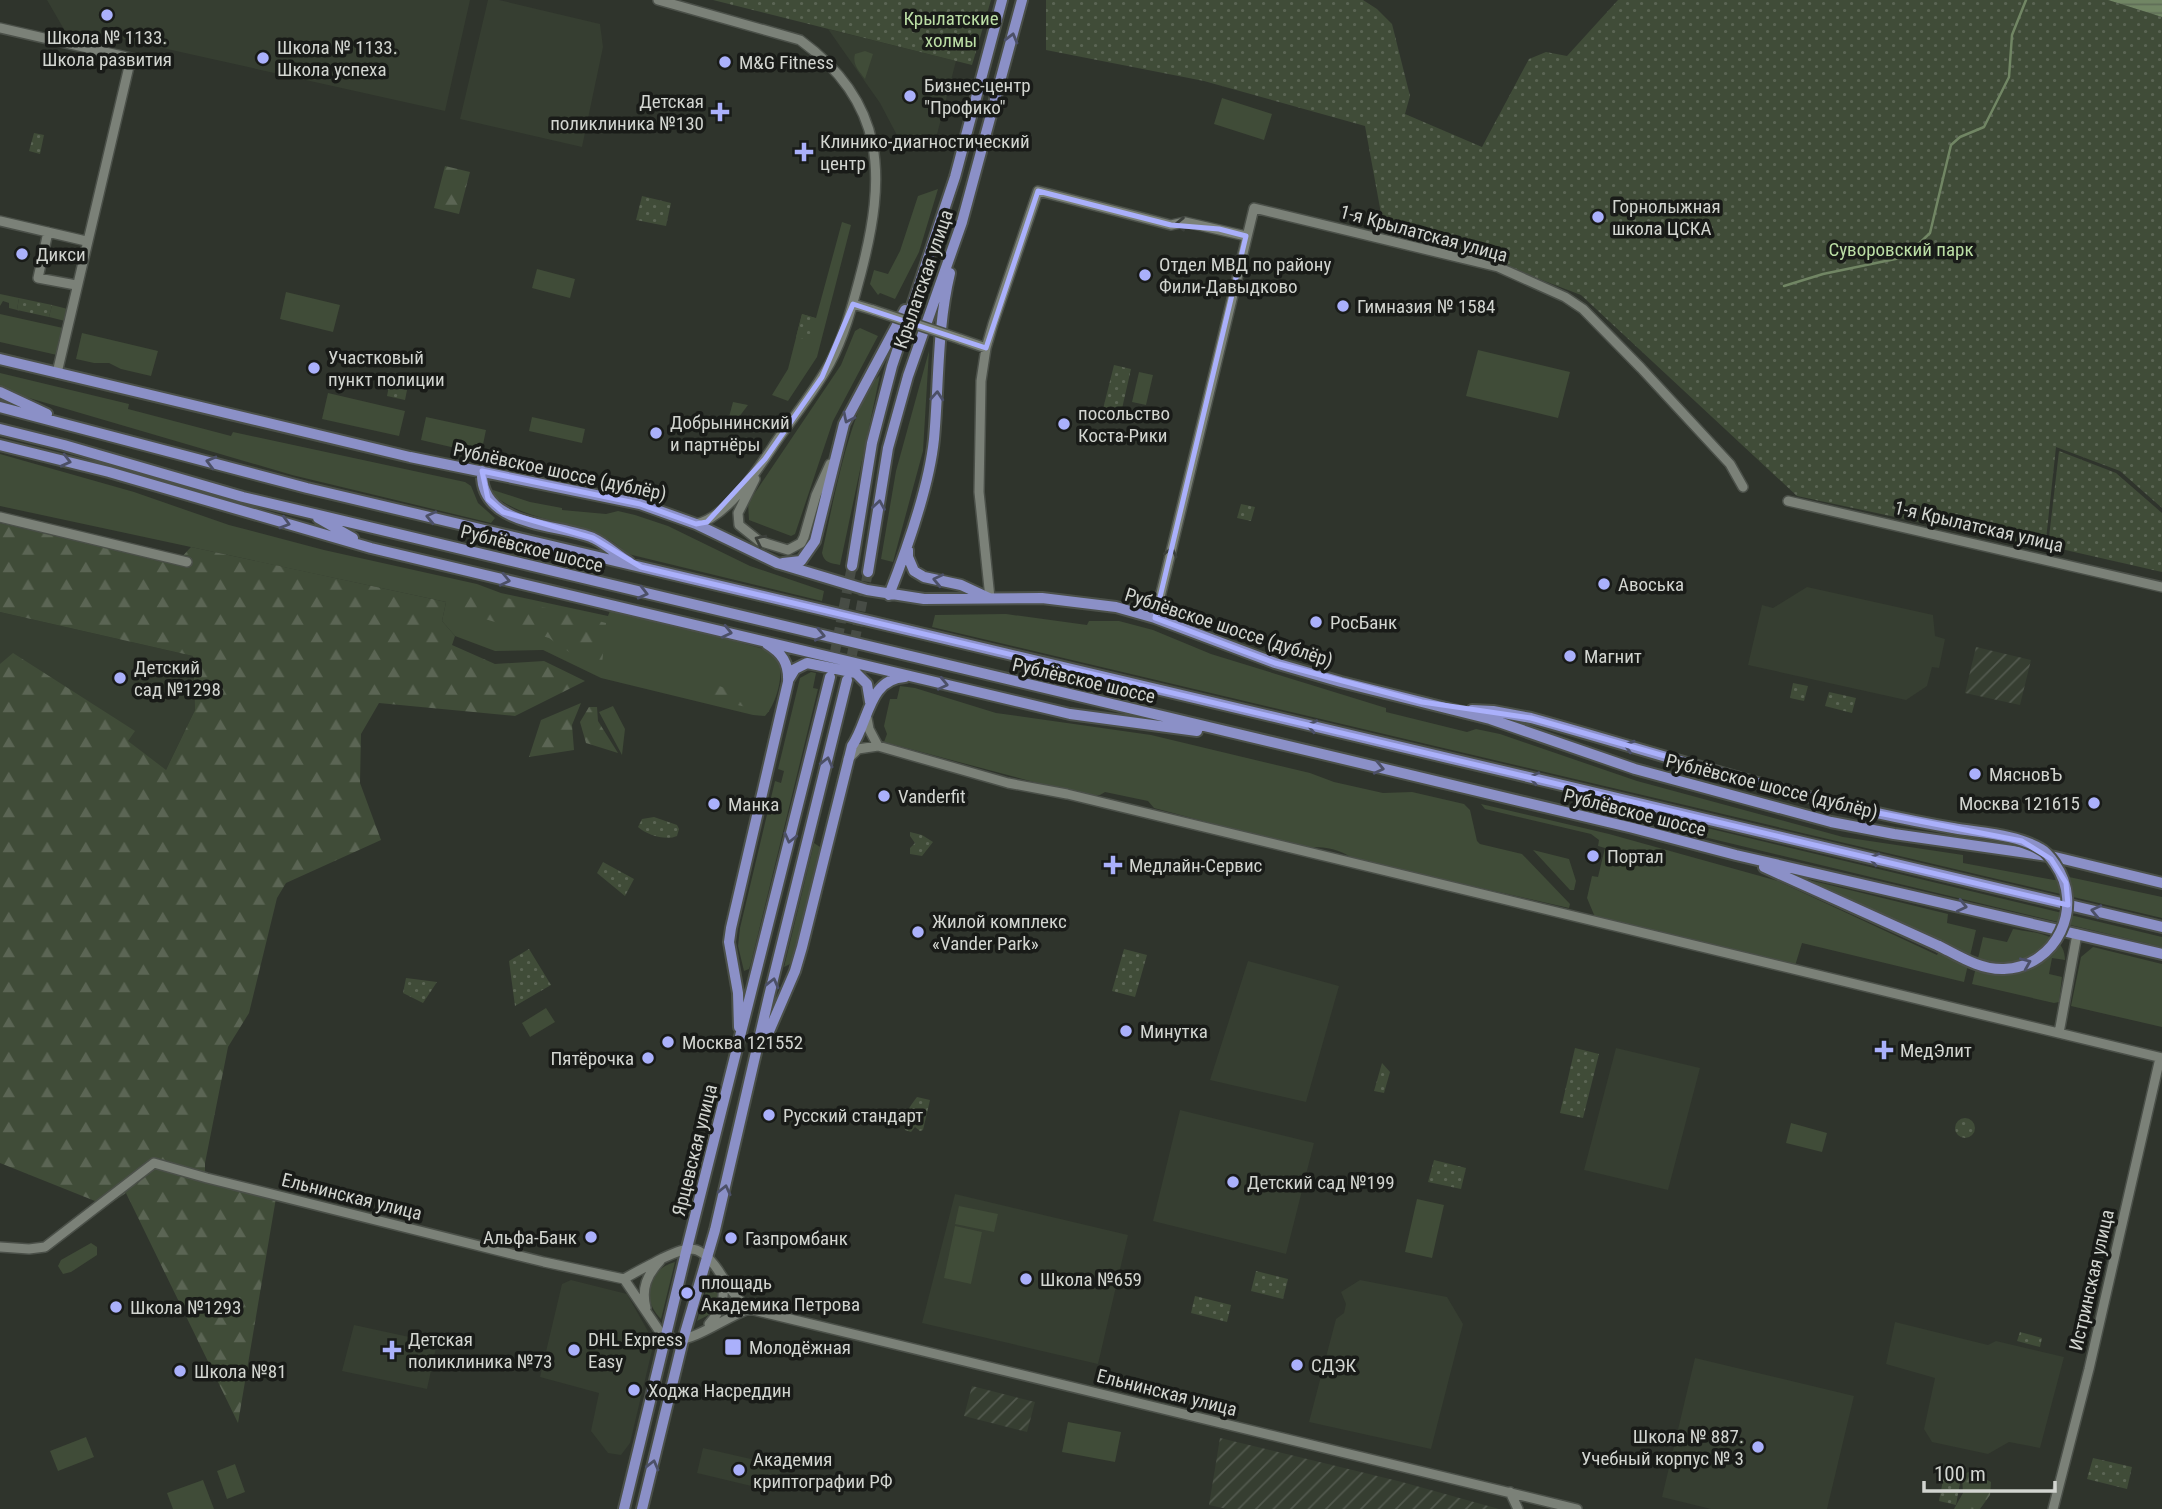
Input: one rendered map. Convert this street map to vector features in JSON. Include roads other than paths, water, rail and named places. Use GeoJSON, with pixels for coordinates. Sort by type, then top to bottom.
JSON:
{"type":"FeatureCollection","features":[{"type":"Feature","properties":{"kind":"main road","name":"Крылатская улица"},"geometry":{"type":"LineString","coordinates":[[852,566],[872,443],[892,366],[955,177],[1002,0]]}},
{"type":"Feature","properties":{"kind":"main road","name":"Крылатская улица"},"geometry":{"type":"LineString","coordinates":[[869,572],[888,448],[908,376],[962,222],[1022,0]]}},
{"type":"Feature","properties":{"kind":"main road"},"geometry":{"type":"LineString","coordinates":[[890,595],[908,544],[934,442],[948,279],[962,222]]}},
{"type":"Feature","properties":{"kind":"main road"},"geometry":{"type":"LineString","coordinates":[[777,563],[795,563],[811,550],[844,424],[925,271]]}},
{"type":"Feature","properties":{"kind":"main road","name":"Рублёвское шоссе (дублёр)"},"geometry":{"type":"LineString","coordinates":[[0,359],[410,457],[640,504],[696,524],[777,563],[890,595],[924,599],[1069,600],[1116,607],[1155,618],[1287,667],[1455,710],[1521,729],[1635,769],[1831,821],[1894,834],[2055,858],[2162,883]]}},
{"type":"Feature","properties":{"kind":"main road"},"geometry":{"type":"LineString","coordinates":[[0,392],[69,424]]}},
{"type":"Feature","properties":{"kind":"main road","name":"Рублёвское шоссе"},"geometry":{"type":"LineString","coordinates":[[0,407],[307,488],[2162,927]]}},
{"type":"Feature","properties":{"kind":"main road","name":"Рублёвское шоссе"},"geometry":{"type":"LineString","coordinates":[[0,429],[243,497],[1633,828],[1736,855],[2162,954]]}},
{"type":"Feature","properties":{"kind":"main road"},"geometry":{"type":"LineString","coordinates":[[0,445],[109,472],[371,548],[911,677],[1070,714],[1142,725],[1241,735]]}},
{"type":"Feature","properties":{"kind":"main road"},"geometry":{"type":"LineString","coordinates":[[482,471],[481,482],[488,499],[503,512],[593,538],[640,568]]}},
{"type":"Feature","properties":{"kind":"main road"},"geometry":{"type":"LineString","coordinates":[[306,512],[371,548]]}},
{"type":"Feature","properties":{"kind":"main road"},"geometry":{"type":"LineString","coordinates":[[908,544],[908,557],[914,571],[924,577],[961,585],[990,598]]}},
{"type":"Feature","properties":{"kind":"main road"},"geometry":{"type":"LineString","coordinates":[[758,639],[774,648],[785,660],[788,681]]}},
{"type":"Feature","properties":{"kind":"main road"},"geometry":{"type":"LineString","coordinates":[[737,1056],[740,1010],[730,956],[731,928],[788,681],[795,669],[807,663],[856,673],[868,687],[870,705]]}},
{"type":"Feature","properties":{"kind":"main road","name":"Ярцевская улица"},"geometry":{"type":"LineString","coordinates":[[624,1509],[830,677]]}},
{"type":"Feature","properties":{"kind":"main road"},"geometry":{"type":"LineString","coordinates":[[752,1073],[795,971],[848,760],[870,705],[880,685],[897,677],[911,677]]}},
{"type":"Feature","properties":{"kind":"main road","name":"Ярцевская улица"},"geometry":{"type":"LineString","coordinates":[[642,1509],[682,1340],[708,1256],[734,1152],[847,680]]}},
{"type":"Feature","properties":{"kind":"main road"},"geometry":{"type":"LineString","coordinates":[[1455,710],[1493,711],[1531,718],[1765,787],[1837,805],[2022,841],[2040,848],[2052,859],[2066,883],[2068,906],[2063,926],[2045,953],[2028,964],[2002,970],[1987,968],[1736,855]]}},
{"type":"Feature","properties":{"kind":"main road"},"geometry":{"type":"LineString","coordinates":[[713,1146],[714,1152],[720,1157],[734,1152]]}},
{"type":"Feature","properties":{"kind":"street"},"geometry":{"type":"LineString","coordinates":[[658,0],[800,40],[829,63],[844,80],[863,113],[870,133],[877,179],[876,209],[853,304],[831,362],[765,459],[723,510],[707,522],[696,524]]}},
{"type":"Feature","properties":{"kind":"street"},"geometry":{"type":"LineString","coordinates":[[0,28],[131,58],[57,373]]}},
{"type":"Feature","properties":{"kind":"street"},"geometry":{"type":"LineString","coordinates":[[990,598],[979,492],[981,381],[986,348],[1038,191],[1171,225],[1185,222],[1246,236],[1155,618]]}},
{"type":"Feature","properties":{"kind":"street","name":"1-я Крылатская улица"},"geometry":{"type":"LineString","coordinates":[[1246,236],[1254,208],[1497,268],[1565,297],[1583,309],[1641,368],[1730,464],[1743,488]]}},
{"type":"Feature","properties":{"kind":"street"},"geometry":{"type":"LineString","coordinates":[[0,221],[86,241]]}},
{"type":"Feature","properties":{"kind":"street"},"geometry":{"type":"LineString","coordinates":[[48,232],[38,278],[76,285]]}},
{"type":"Feature","properties":{"kind":"street"},"geometry":{"type":"LineString","coordinates":[[853,304],[986,348]]}},
{"type":"Feature","properties":{"kind":"street"},"geometry":{"type":"LineString","coordinates":[[765,459],[738,513],[739,525],[759,541],[788,550],[801,543],[804,537],[816,495],[835,453]]}},
{"type":"Feature","properties":{"kind":"street","name":"1-я Крылатская улица"},"geometry":{"type":"LineString","coordinates":[[1788,501],[2162,587]]}},
{"type":"Feature","properties":{"kind":"street"},"geometry":{"type":"LineString","coordinates":[[0,517],[187,562]]}},
{"type":"Feature","properties":{"kind":"street"},"geometry":{"type":"LineString","coordinates":[[867,718],[869,729],[878,746]]}},
{"type":"Feature","properties":{"kind":"street"},"geometry":{"type":"LineString","coordinates":[[848,760],[858,749],[878,746],[1007,783],[1102,803],[2161,1058]]}},
{"type":"Feature","properties":{"kind":"street"},"geometry":{"type":"LineString","coordinates":[[2059,1033],[2077,934]]}},
{"type":"Feature","properties":{"kind":"street","name":"Истринская улица"},"geometry":{"type":"LineString","coordinates":[[2053,1509],[2089,1369],[2161,1058]]}},
{"type":"Feature","properties":{"kind":"street","name":"Ельнинская улица"},"geometry":{"type":"LineString","coordinates":[[0,1247],[45,1247],[154,1163],[544,1262],[624,1279]]}},
{"type":"Feature","properties":{"kind":"street"},"geometry":{"type":"LineString","coordinates":[[687,1248],[700,1250],[708,1256],[749,1309],[682,1340],[666,1337],[648,1316],[624,1279],[650,1263],[687,1248]]}},
{"type":"Feature","properties":{"kind":"street"},"geometry":{"type":"LineString","coordinates":[[648,1316],[644,1286],[648,1275],[662,1259]]}},
{"type":"Feature","properties":{"kind":"street"},"geometry":{"type":"LineString","coordinates":[[706,1328],[715,1318],[723,1301],[720,1273]]}},
{"type":"Feature","properties":{"kind":"street","name":"Ельнинская улица"},"geometry":{"type":"LineString","coordinates":[[749,1309],[1577,1509]]}},
{"type":"Feature","properties":{"kind":"street"},"geometry":{"type":"LineString","coordinates":[[1510,1492],[1518,1509]]}},
{"type":"Feature","properties":{"kind":"waterway"},"geometry":{"type":"LineString","coordinates":[[1784,286],[1823,274],[1905,257],[1930,233],[1951,145],[1960,137],[1984,127],[2009,77],[2012,35],[2026,0]]}},
{"type":"Feature","properties":{"kind":"tunnel"},"geometry":{"type":"LineString","coordinates":[[832,667],[852,566]]}},
{"type":"Feature","properties":{"kind":"tunnel"},"geometry":{"type":"LineString","coordinates":[[849,670],[868,572]]}},
{"type":"Feature","properties":{"kind":"place","name":"Школа № 1133. Школа развития"},"geometry":{"type":"Point","coordinates":[107,15]}},
{"type":"Feature","properties":{"kind":"place","name":"Школа № 1133. Школа успеха"},"geometry":{"type":"Point","coordinates":[263,58]}},
{"type":"Feature","properties":{"kind":"place","name":"M&G Fitness"},"geometry":{"type":"Point","coordinates":[725,62]}},
{"type":"Feature","properties":{"kind":"place","name":"Бизнес-центр \"Профико\""},"geometry":{"type":"Point","coordinates":[910,96]}},
{"type":"Feature","properties":{"kind":"place","name":"Детская поликлиника №130"},"geometry":{"type":"Point","coordinates":[720,112]}},
{"type":"Feature","properties":{"kind":"place","name":"Клинико-диагностический центр"},"geometry":{"type":"Point","coordinates":[804,152]}},
{"type":"Feature","properties":{"kind":"place","name":"Горнолыжная школа ЦСКА"},"geometry":{"type":"Point","coordinates":[1598,217]}},
{"type":"Feature","properties":{"kind":"place","name":"Дикси"},"geometry":{"type":"Point","coordinates":[22,254]}},
{"type":"Feature","properties":{"kind":"place","name":"Отдел МВД по району Фили-Давыдково"},"geometry":{"type":"Point","coordinates":[1145,275]}},
{"type":"Feature","properties":{"kind":"place","name":"Гимназия № 1584"},"geometry":{"type":"Point","coordinates":[1343,306]}},
{"type":"Feature","properties":{"kind":"place","name":"Участковый пункт полиции"},"geometry":{"type":"Point","coordinates":[314,368]}},
{"type":"Feature","properties":{"kind":"place","name":"посольство Коста-Рики"},"geometry":{"type":"Point","coordinates":[1064,424]}},
{"type":"Feature","properties":{"kind":"place","name":"Добрынинский и партнёры"},"geometry":{"type":"Point","coordinates":[656,433]}},
{"type":"Feature","properties":{"kind":"place","name":"Авоська"},"geometry":{"type":"Point","coordinates":[1604,584]}},
{"type":"Feature","properties":{"kind":"place","name":"РосБанк"},"geometry":{"type":"Point","coordinates":[1316,622]}},
{"type":"Feature","properties":{"kind":"place","name":"Магнит"},"geometry":{"type":"Point","coordinates":[1570,656]}},
{"type":"Feature","properties":{"kind":"place","name":"Детский сад №1298"},"geometry":{"type":"Point","coordinates":[120,678]}},
{"type":"Feature","properties":{"kind":"place","name":"МясновЪ"},"geometry":{"type":"Point","coordinates":[1975,774]}},
{"type":"Feature","properties":{"kind":"place","name":"Vanderfit"},"geometry":{"type":"Point","coordinates":[884,796]}},
{"type":"Feature","properties":{"kind":"place","name":"Москва 121615"},"geometry":{"type":"Point","coordinates":[2094,803]}},
{"type":"Feature","properties":{"kind":"place","name":"Манка"},"geometry":{"type":"Point","coordinates":[714,804]}},
{"type":"Feature","properties":{"kind":"place","name":"Портал"},"geometry":{"type":"Point","coordinates":[1593,856]}},
{"type":"Feature","properties":{"kind":"place","name":"Медлайн-Сервис"},"geometry":{"type":"Point","coordinates":[1113,865]}},
{"type":"Feature","properties":{"kind":"place","name":"Жилой комплекс «Vander Park»"},"geometry":{"type":"Point","coordinates":[918,932]}},
{"type":"Feature","properties":{"kind":"place","name":"Минутка"},"geometry":{"type":"Point","coordinates":[1126,1031]}},
{"type":"Feature","properties":{"kind":"place","name":"Москва 121552"},"geometry":{"type":"Point","coordinates":[668,1042]}},
{"type":"Feature","properties":{"kind":"place","name":"МедЭлит"},"geometry":{"type":"Point","coordinates":[1884,1050]}},
{"type":"Feature","properties":{"kind":"place","name":"Пятёрочка"},"geometry":{"type":"Point","coordinates":[648,1058]}},
{"type":"Feature","properties":{"kind":"place","name":"Русский стандарт"},"geometry":{"type":"Point","coordinates":[769,1115]}},
{"type":"Feature","properties":{"kind":"place","name":"Детский сад №199"},"geometry":{"type":"Point","coordinates":[1233,1182]}},
{"type":"Feature","properties":{"kind":"place","name":"Альфа-Банк"},"geometry":{"type":"Point","coordinates":[591,1237]}},
{"type":"Feature","properties":{"kind":"place","name":"Газпромбанк"},"geometry":{"type":"Point","coordinates":[731,1238]}},
{"type":"Feature","properties":{"kind":"place","name":"Школа №659"},"geometry":{"type":"Point","coordinates":[1026,1279]}},
{"type":"Feature","properties":{"kind":"place","name":"площадь Академика Петрова"},"geometry":{"type":"Point","coordinates":[687,1293]}},
{"type":"Feature","properties":{"kind":"place","name":"Школа №1293"},"geometry":{"type":"Point","coordinates":[116,1307]}},
{"type":"Feature","properties":{"kind":"place","name":"Молодёжная"},"geometry":{"type":"Point","coordinates":[733,1347]}},
{"type":"Feature","properties":{"kind":"place","name":"Детская поликлиника №73"},"geometry":{"type":"Point","coordinates":[392,1350]}},
{"type":"Feature","properties":{"kind":"place","name":"DHL Express Easy"},"geometry":{"type":"Point","coordinates":[574,1350]}},
{"type":"Feature","properties":{"kind":"place","name":"СДЭК"},"geometry":{"type":"Point","coordinates":[1297,1365]}},
{"type":"Feature","properties":{"kind":"place","name":"Школа №81"},"geometry":{"type":"Point","coordinates":[180,1371]}},
{"type":"Feature","properties":{"kind":"place","name":"Ходжа Насреддин"},"geometry":{"type":"Point","coordinates":[634,1390]}},
{"type":"Feature","properties":{"kind":"place","name":"Школа № 887. Учебный корпус № 3"},"geometry":{"type":"Point","coordinates":[1758,1447]}},
{"type":"Feature","properties":{"kind":"place","name":"Академия криптографии РФ"},"geometry":{"type":"Point","coordinates":[739,1470]}},
{"type":"Feature","properties":{"kind":"park label","name":"Крылатские холмы"},"geometry":{"type":"Point","coordinates":[951,29]}},
{"type":"Feature","properties":{"kind":"park label","name":"Суворовский парк"},"geometry":{"type":"Point","coordinates":[1901,249]}}]}
